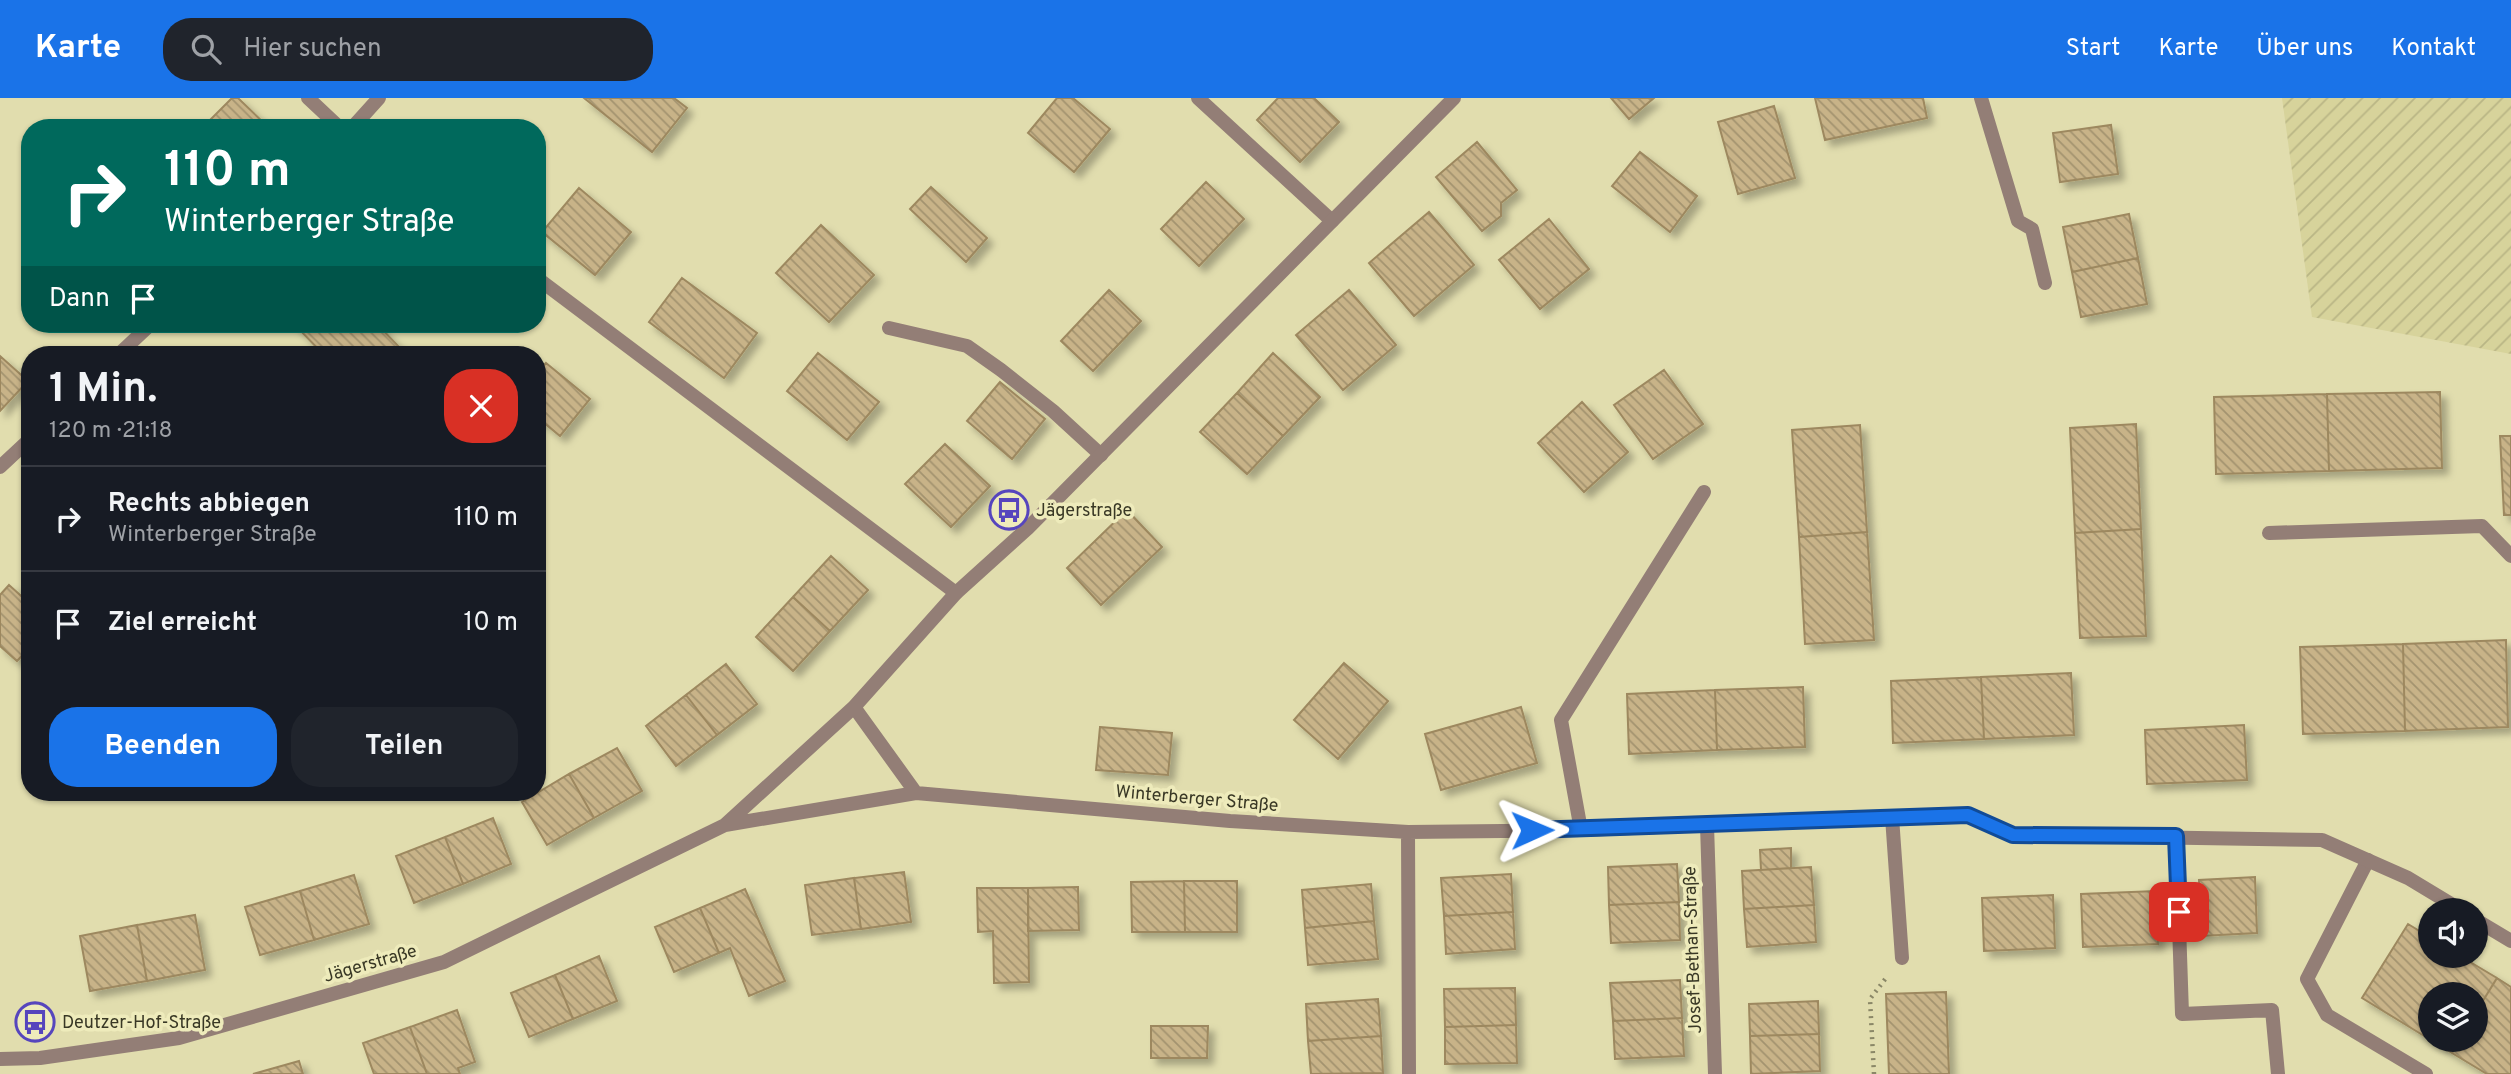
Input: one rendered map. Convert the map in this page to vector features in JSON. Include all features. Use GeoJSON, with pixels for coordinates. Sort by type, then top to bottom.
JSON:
{"type":"FeatureCollection","features":[{"type":"Feature","properties":{"kind":"street"},"geometry":{"type":"LineString","coordinates":[[307,98],[330,119]]}},
{"type":"Feature","properties":{"kind":"street"},"geometry":{"type":"LineString","coordinates":[[360,119],[379,98]]}},
{"type":"Feature","properties":{"kind":"street"},"geometry":{"type":"LineString","coordinates":[[1198,98],[1332,221]]}},
{"type":"Feature","properties":{"kind":"street","name":"Jägerstraße"},"geometry":{"type":"LineString","coordinates":[[725,825],[854,706],[956,593],[1028,528],[1454,98]]}},
{"type":"Feature","properties":{"kind":"street"},"geometry":{"type":"LineString","coordinates":[[1981,98],[2018,221],[2032,229],[2045,283]]}},
{"type":"Feature","properties":{"kind":"street"},"geometry":{"type":"LineString","coordinates":[[546,285],[956,593]]}},
{"type":"Feature","properties":{"kind":"street"},"geometry":{"type":"LineString","coordinates":[[889,328],[967,346],[1042,403],[1101,455]]}},
{"type":"Feature","properties":{"kind":"street"},"geometry":{"type":"LineString","coordinates":[[128,346],[141,333]]}},
{"type":"Feature","properties":{"kind":"street"},"geometry":{"type":"LineString","coordinates":[[0,467],[21,447]]}},
{"type":"Feature","properties":{"kind":"street"},"geometry":{"type":"LineString","coordinates":[[1581,830],[1561,720],[1704,492]]}},
{"type":"Feature","properties":{"kind":"street"},"geometry":{"type":"LineString","coordinates":[[2269,533],[2482,526],[2511,556]]}},
{"type":"Feature","properties":{"kind":"street"},"geometry":{"type":"LineString","coordinates":[[854,706],[916,793]]}},
{"type":"Feature","properties":{"kind":"street","name":"Jägerstraße"},"geometry":{"type":"LineString","coordinates":[[0,1059],[40,1058],[179,1038],[444,962],[725,825],[916,793]]}},
{"type":"Feature","properties":{"kind":"street","name":"Winterberger Straße"},"geometry":{"type":"LineString","coordinates":[[916,793],[1230,821],[1408,832],[1581,830],[1968,815],[2013,835],[2322,840],[2408,878],[2441,898]]}},
{"type":"Feature","properties":{"kind":"street"},"geometry":{"type":"LineString","coordinates":[[1892,817],[1902,958]]}},
{"type":"Feature","properties":{"kind":"street","name":"Josef-Bethan-Straße"},"geometry":{"type":"LineString","coordinates":[[1707,825],[1715,1074]]}},
{"type":"Feature","properties":{"kind":"street"},"geometry":{"type":"LineString","coordinates":[[1408,832],[1409,1074]]}},
{"type":"Feature","properties":{"kind":"street"},"geometry":{"type":"LineString","coordinates":[[2176,836],[2182,1014],[2272,1010],[2278,1074]]}},
{"type":"Feature","properties":{"kind":"street"},"geometry":{"type":"LineString","coordinates":[[2368,860],[2307,979],[2327,1015],[2426,1074]]}},
{"type":"Feature","properties":{"kind":"street"},"geometry":{"type":"LineString","coordinates":[[2488,927],[2511,940]]}},
{"type":"Feature","properties":{"kind":"path"},"geometry":{"type":"LineString","coordinates":[[1874,1074],[1870,999],[1902,958]]}},
{"type":"Feature","properties":{"kind":"shaded area"},"geometry":{"type":"Polygon","coordinates":[[[2282,98],[2511,98],[2511,354],[2312,317],[2282,98]]]}},
{"type":"Feature","properties":{"kind":"building"},"geometry":{"type":"Polygon","coordinates":[[[232,98],[238,98],[260,119],[211,119],[232,98]]]}},
{"type":"Feature","properties":{"kind":"building"},"geometry":{"type":"Polygon","coordinates":[[[584,98],[674,98],[687,108],[652,152],[584,98]]]}},
{"type":"Feature","properties":{"kind":"building"},"geometry":{"type":"Polygon","coordinates":[[[1057,98],[1073,98],[1110,129],[1074,172],[1028,133],[1057,98]]]}},
{"type":"Feature","properties":{"kind":"building"},"geometry":{"type":"Polygon","coordinates":[[[1278,98],[1314,98],[1339,122],[1300,162],[1257,120],[1278,98]]]}},
{"type":"Feature","properties":{"kind":"building"},"geometry":{"type":"Polygon","coordinates":[[[1611,98],[1654,98],[1629,119],[1611,98]]]}},
{"type":"Feature","properties":{"kind":"building"},"geometry":{"type":"Polygon","coordinates":[[[1815,98],[1923,98],[1927,118],[1825,140],[1815,98]]]}},
{"type":"Feature","properties":{"kind":"building"},"geometry":{"type":"Polygon","coordinates":[[[1774,106],[1795,178],[1738,194],[1718,122],[1774,106]]]}},
{"type":"Feature","properties":{"kind":"building"},"geometry":{"type":"Polygon","coordinates":[[[2111,125],[2118,174],[2060,182],[2053,133],[2111,125]]]}},
{"type":"Feature","properties":{"kind":"building"},"geometry":{"type":"Polygon","coordinates":[[[1477,142],[1517,190],[1501,203],[1501,216],[1482,231],[1436,177],[1477,142]]]}},
{"type":"Feature","properties":{"kind":"building"},"geometry":{"type":"Polygon","coordinates":[[[1640,152],[1697,196],[1670,232],[1612,186],[1640,152]]]}},
{"type":"Feature","properties":{"kind":"building"},"geometry":{"type":"Polygon","coordinates":[[[1206,182],[1244,219],[1199,266],[1161,229],[1206,182]]]}},
{"type":"Feature","properties":{"kind":"building"},"geometry":{"type":"Polygon","coordinates":[[[931,187],[987,238],[966,262],[910,209],[931,187]]]}},
{"type":"Feature","properties":{"kind":"building"},"geometry":{"type":"Polygon","coordinates":[[[579,188],[631,232],[595,275],[546,235],[546,227],[579,188]]]}},
{"type":"Feature","properties":{"kind":"building"},"geometry":{"type":"Polygon","coordinates":[[[1429,212],[1474,265],[1414,316],[1369,263],[1429,212]]]}},
{"type":"Feature","properties":{"kind":"building"},"geometry":{"type":"Polygon","coordinates":[[[2129,214],[2138,258],[2072,272],[2063,227],[2129,214]]]}},
{"type":"Feature","properties":{"kind":"building"},"geometry":{"type":"Polygon","coordinates":[[[1549,219],[1589,269],[1540,309],[1499,260],[1549,219]]]}},
{"type":"Feature","properties":{"kind":"building"},"geometry":{"type":"Polygon","coordinates":[[[821,225],[874,275],[829,322],[776,273],[821,225]]]}},
{"type":"Feature","properties":{"kind":"building"},"geometry":{"type":"Polygon","coordinates":[[[2138,258],[2147,304],[2081,317],[2072,272],[2138,258]]]}},
{"type":"Feature","properties":{"kind":"building"},"geometry":{"type":"Polygon","coordinates":[[[682,278],[757,333],[724,378],[649,322],[682,278]]]}},
{"type":"Feature","properties":{"kind":"building"},"geometry":{"type":"Polygon","coordinates":[[[1109,290],[1141,321],[1093,371],[1061,341],[1109,290]]]}},
{"type":"Feature","properties":{"kind":"building"},"geometry":{"type":"Polygon","coordinates":[[[1349,290],[1396,345],[1343,390],[1296,335],[1349,290]]]}},
{"type":"Feature","properties":{"kind":"building"},"geometry":{"type":"Polygon","coordinates":[[[303,333],[386,333],[398,346],[315,346],[303,333]]]}},
{"type":"Feature","properties":{"kind":"building"},"geometry":{"type":"Polygon","coordinates":[[[818,353],[879,402],[847,440],[787,391],[818,353]]]}},
{"type":"Feature","properties":{"kind":"building"},"geometry":{"type":"Polygon","coordinates":[[[1273,353],[1320,397],[1283,436],[1237,393],[1273,353]]]}},
{"type":"Feature","properties":{"kind":"building"},"geometry":{"type":"Polygon","coordinates":[[[0,356],[21,375],[21,388],[0,411],[0,356]]]}},
{"type":"Feature","properties":{"kind":"building"},"geometry":{"type":"Polygon","coordinates":[[[546,363],[590,399],[560,436],[546,424],[546,363]]]}},
{"type":"Feature","properties":{"kind":"building"},"geometry":{"type":"Polygon","coordinates":[[[1664,370],[1703,424],[1653,459],[1614,405],[1664,370]]]}},
{"type":"Feature","properties":{"kind":"building"},"geometry":{"type":"Polygon","coordinates":[[[1000,382],[1045,419],[1012,459],[967,421],[1000,382]]]}},
{"type":"Feature","properties":{"kind":"building"},"geometry":{"type":"Polygon","coordinates":[[[2440,392],[2442,468],[2329,471],[2327,394],[2440,392]]]}},
{"type":"Feature","properties":{"kind":"building"},"geometry":{"type":"Polygon","coordinates":[[[1237,393],[1283,436],[1247,474],[1200,432],[1237,393]]]}},
{"type":"Feature","properties":{"kind":"building"},"geometry":{"type":"Polygon","coordinates":[[[2327,394],[2329,471],[2216,474],[2214,397],[2327,394]]]}},
{"type":"Feature","properties":{"kind":"building"},"geometry":{"type":"Polygon","coordinates":[[[1582,402],[1628,452],[1584,492],[1538,443],[1582,402]]]}},
{"type":"Feature","properties":{"kind":"building"},"geometry":{"type":"Polygon","coordinates":[[[2136,424],[2141,529],[2075,533],[2070,428],[2136,424]]]}},
{"type":"Feature","properties":{"kind":"building"},"geometry":{"type":"Polygon","coordinates":[[[1860,425],[1867,532],[1799,537],[1792,430],[1860,425]]]}},
{"type":"Feature","properties":{"kind":"building"},"geometry":{"type":"Polygon","coordinates":[[[2500,436],[2511,436],[2511,515],[2504,515],[2500,436]]]}},
{"type":"Feature","properties":{"kind":"building"},"geometry":{"type":"Polygon","coordinates":[[[945,444],[990,486],[951,527],[905,484],[945,444]]]}},
{"type":"Feature","properties":{"kind":"building"},"geometry":{"type":"Polygon","coordinates":[[[1127,510],[1162,547],[1101,605],[1067,568],[1127,510]]]}},
{"type":"Feature","properties":{"kind":"building"},"geometry":{"type":"Polygon","coordinates":[[[2141,529],[2146,636],[2080,638],[2075,533],[2141,529]]]}},
{"type":"Feature","properties":{"kind":"building"},"geometry":{"type":"Polygon","coordinates":[[[1867,532],[1874,640],[1805,644],[1799,537],[1867,532]]]}},
{"type":"Feature","properties":{"kind":"building"},"geometry":{"type":"Polygon","coordinates":[[[831,556],[868,590],[830,631],[793,597],[831,556]]]}},
{"type":"Feature","properties":{"kind":"building"},"geometry":{"type":"Polygon","coordinates":[[[9,585],[21,596],[21,657],[17,661],[0,646],[0,595],[9,585]]]}},
{"type":"Feature","properties":{"kind":"building"},"geometry":{"type":"Polygon","coordinates":[[[793,597],[830,631],[793,671],[756,637],[793,597]]]}},
{"type":"Feature","properties":{"kind":"building"},"geometry":{"type":"Polygon","coordinates":[[[2506,640],[2508,727],[2405,731],[2403,644],[2506,640]]]}},
{"type":"Feature","properties":{"kind":"building"},"geometry":{"type":"Polygon","coordinates":[[[2403,644],[2405,731],[2303,734],[2300,647],[2403,644]]]}},
{"type":"Feature","properties":{"kind":"building"},"geometry":{"type":"Polygon","coordinates":[[[1344,663],[1388,701],[1338,759],[1294,720],[1344,663]]]}},
{"type":"Feature","properties":{"kind":"building"},"geometry":{"type":"Polygon","coordinates":[[[726,664],[757,704],[717,735],[686,695],[726,664]]]}},
{"type":"Feature","properties":{"kind":"building"},"geometry":{"type":"Polygon","coordinates":[[[2071,673],[2074,735],[1984,739],[1981,677],[2071,673]]]}},
{"type":"Feature","properties":{"kind":"building"},"geometry":{"type":"Polygon","coordinates":[[[1981,677],[1984,739],[1893,743],[1891,681],[1981,677]]]}},
{"type":"Feature","properties":{"kind":"building"},"geometry":{"type":"Polygon","coordinates":[[[1803,687],[1805,747],[1717,750],[1715,690],[1803,687]]]}},
{"type":"Feature","properties":{"kind":"building"},"geometry":{"type":"Polygon","coordinates":[[[1715,690],[1717,750],[1629,754],[1627,694],[1715,690]]]}},
{"type":"Feature","properties":{"kind":"building"},"geometry":{"type":"Polygon","coordinates":[[[686,695],[717,735],[676,766],[646,726],[686,695]]]}},
{"type":"Feature","properties":{"kind":"building"},"geometry":{"type":"Polygon","coordinates":[[[1521,707],[1537,763],[1441,790],[1425,734],[1521,707]]]}},
{"type":"Feature","properties":{"kind":"building"},"geometry":{"type":"Polygon","coordinates":[[[2244,725],[2247,780],[2147,784],[2145,730],[2244,725]]]}},
{"type":"Feature","properties":{"kind":"building"},"geometry":{"type":"Polygon","coordinates":[[[1100,727],[1172,733],[1168,775],[1096,770],[1100,727]]]}},
{"type":"Feature","properties":{"kind":"building"},"geometry":{"type":"Polygon","coordinates":[[[617,748],[642,791],[594,818],[569,774],[617,748]]]}},
{"type":"Feature","properties":{"kind":"building"},"geometry":{"type":"Polygon","coordinates":[[[569,774],[594,818],[547,845],[522,802],[546,801],[546,788],[569,774]]]}},
{"type":"Feature","properties":{"kind":"building"},"geometry":{"type":"Polygon","coordinates":[[[493,818],[511,864],[463,884],[445,837],[493,818]]]}},
{"type":"Feature","properties":{"kind":"building"},"geometry":{"type":"Polygon","coordinates":[[[445,837],[463,884],[414,903],[396,856],[445,837]]]}},
{"type":"Feature","properties":{"kind":"building"},"geometry":{"type":"Polygon","coordinates":[[[1791,848],[1791,868],[1761,870],[1760,850],[1791,848]]]}},
{"type":"Feature","properties":{"kind":"building"},"geometry":{"type":"Polygon","coordinates":[[[1677,864],[1679,902],[1609,905],[1608,867],[1677,864]]]}},
{"type":"Feature","properties":{"kind":"building"},"geometry":{"type":"Polygon","coordinates":[[[1811,867],[1814,905],[1744,909],[1742,871],[1811,867]]]}},
{"type":"Feature","properties":{"kind":"building"},"geometry":{"type":"Polygon","coordinates":[[[904,872],[911,922],[861,929],[854,878],[904,872]]]}},
{"type":"Feature","properties":{"kind":"building"},"geometry":{"type":"Polygon","coordinates":[[[1511,874],[1513,912],[1444,916],[1441,878],[1511,874]]]}},
{"type":"Feature","properties":{"kind":"building"},"geometry":{"type":"Polygon","coordinates":[[[354,875],[369,924],[314,940],[300,891],[354,875]]]}},
{"type":"Feature","properties":{"kind":"building"},"geometry":{"type":"Polygon","coordinates":[[[2255,877],[2257,933],[2201,936],[2199,880],[2255,877]]]}},
{"type":"Feature","properties":{"kind":"building"},"geometry":{"type":"Polygon","coordinates":[[[854,878],[861,929],[812,935],[805,885],[854,878]]]}},
{"type":"Feature","properties":{"kind":"building"},"geometry":{"type":"Polygon","coordinates":[[[1184,881],[1185,932],[1132,932],[1131,882],[1184,881]]]}},
{"type":"Feature","properties":{"kind":"building"},"geometry":{"type":"Polygon","coordinates":[[[1184,881],[1237,881],[1237,932],[1185,932],[1184,881]]]}},
{"type":"Feature","properties":{"kind":"building"},"geometry":{"type":"Polygon","coordinates":[[[1371,884],[1374,921],[1305,928],[1302,890],[1371,884]]]}},
{"type":"Feature","properties":{"kind":"building"},"geometry":{"type":"Polygon","coordinates":[[[1078,887],[1079,930],[1028,931],[1028,888],[1078,887]]]}},
{"type":"Feature","properties":{"kind":"building"},"geometry":{"type":"Polygon","coordinates":[[[977,888],[1028,888],[1029,982],[994,983],[993,931],[978,932],[977,888]]]}},
{"type":"Feature","properties":{"kind":"building"},"geometry":{"type":"Polygon","coordinates":[[[745,889],[785,981],[749,996],[730,948],[719,953],[700,908],[745,889]]]}},
{"type":"Feature","properties":{"kind":"building"},"geometry":{"type":"Polygon","coordinates":[[[300,891],[314,940],[260,955],[245,907],[300,891]]]}},
{"type":"Feature","properties":{"kind":"building"},"geometry":{"type":"Polygon","coordinates":[[[2156,891],[2158,944],[2083,947],[2081,894],[2156,891]]]}},
{"type":"Feature","properties":{"kind":"building"},"geometry":{"type":"Polygon","coordinates":[[[2053,895],[2055,948],[1984,951],[1982,898],[2053,895]]]}},
{"type":"Feature","properties":{"kind":"building"},"geometry":{"type":"Polygon","coordinates":[[[1679,902],[1680,940],[1611,943],[1609,905],[1679,902]]]}},
{"type":"Feature","properties":{"kind":"building"},"geometry":{"type":"Polygon","coordinates":[[[1814,905],[1816,942],[1747,947],[1744,909],[1814,905]]]}},
{"type":"Feature","properties":{"kind":"building"},"geometry":{"type":"Polygon","coordinates":[[[700,908],[719,953],[674,972],[655,927],[700,908]]]}},
{"type":"Feature","properties":{"kind":"building"},"geometry":{"type":"Polygon","coordinates":[[[1513,912],[1515,949],[1446,954],[1444,916],[1513,912]]]}},
{"type":"Feature","properties":{"kind":"building"},"geometry":{"type":"Polygon","coordinates":[[[195,915],[205,970],[147,981],[137,925],[195,915]]]}},
{"type":"Feature","properties":{"kind":"building"},"geometry":{"type":"Polygon","coordinates":[[[1374,921],[1378,959],[1308,965],[1305,928],[1374,921]]]}},
{"type":"Feature","properties":{"kind":"building"},"geometry":{"type":"Polygon","coordinates":[[[2408,924],[2418,930],[2418,968],[2480,968],[2497,978],[2488,993],[2488,982],[2418,982],[2418,1032],[2362,998],[2408,924]]]}},
{"type":"Feature","properties":{"kind":"building"},"geometry":{"type":"Polygon","coordinates":[[[137,925],[147,981],[90,991],[80,936],[137,925]]]}},
{"type":"Feature","properties":{"kind":"building"},"geometry":{"type":"Polygon","coordinates":[[[599,956],[617,1001],[573,1019],[555,975],[599,956]]]}},
{"type":"Feature","properties":{"kind":"building"},"geometry":{"type":"Polygon","coordinates":[[[555,975],[573,1019],[529,1037],[511,993],[555,975]]]}},
{"type":"Feature","properties":{"kind":"building"},"geometry":{"type":"Polygon","coordinates":[[[2497,978],[2511,987],[2511,1074],[2487,1074],[2452,1053],[2488,1052],[2488,993],[2497,978]]]}},
{"type":"Feature","properties":{"kind":"building"},"geometry":{"type":"Polygon","coordinates":[[[1680,980],[1682,1018],[1613,1021],[1610,983],[1680,980]]]}},
{"type":"Feature","properties":{"kind":"building"},"geometry":{"type":"Polygon","coordinates":[[[1515,988],[1516,1025],[1445,1027],[1444,989],[1515,988]]]}},
{"type":"Feature","properties":{"kind":"building"},"geometry":{"type":"Polygon","coordinates":[[[1946,992],[1949,1074],[1889,1074],[1886,994],[1946,992]]]}},
{"type":"Feature","properties":{"kind":"building"},"geometry":{"type":"Polygon","coordinates":[[[1378,999],[1381,1036],[1308,1041],[1306,1004],[1378,999]]]}},
{"type":"Feature","properties":{"kind":"building"},"geometry":{"type":"Polygon","coordinates":[[[1818,1001],[1819,1034],[1750,1036],[1749,1004],[1818,1001]]]}},
{"type":"Feature","properties":{"kind":"building"},"geometry":{"type":"Polygon","coordinates":[[[457,1010],[475,1062],[458,1068],[460,1074],[427,1074],[410,1027],[457,1010]]]}},
{"type":"Feature","properties":{"kind":"building"},"geometry":{"type":"Polygon","coordinates":[[[1682,1018],[1684,1056],[1615,1059],[1613,1021],[1682,1018]]]}},
{"type":"Feature","properties":{"kind":"building"},"geometry":{"type":"Polygon","coordinates":[[[1516,1025],[1517,1063],[1445,1064],[1445,1027],[1516,1025]]]}},
{"type":"Feature","properties":{"kind":"building"},"geometry":{"type":"Polygon","coordinates":[[[1151,1026],[1208,1026],[1207,1058],[1151,1058],[1151,1026]]]}},
{"type":"Feature","properties":{"kind":"building"},"geometry":{"type":"Polygon","coordinates":[[[410,1027],[427,1074],[374,1074],[363,1043],[410,1027]]]}},
{"type":"Feature","properties":{"kind":"building"},"geometry":{"type":"Polygon","coordinates":[[[1819,1034],[1820,1071],[1751,1074],[1750,1036],[1819,1034]]]}},
{"type":"Feature","properties":{"kind":"building"},"geometry":{"type":"Polygon","coordinates":[[[1381,1036],[1383,1073],[1311,1074],[1308,1041],[1381,1036]]]}},
{"type":"Feature","properties":{"kind":"building"},"geometry":{"type":"Polygon","coordinates":[[[299,1061],[303,1074],[253,1074],[299,1061]]]}},
{"type":"Feature","properties":{"kind":"place","name":"Jägerstraße"},"geometry":{"type":"Point","coordinates":[1009,510]}},
{"type":"Feature","properties":{"kind":"place","name":"Deutzer-Hof-Straße"},"geometry":{"type":"Point","coordinates":[35,1022]}},
{"type":"Feature","properties":{"kind":"route"},"geometry":{"type":"LineString","coordinates":[[1532,830],[1968,815],[2013,835],[2176,836],[2179,912]]}}]}
